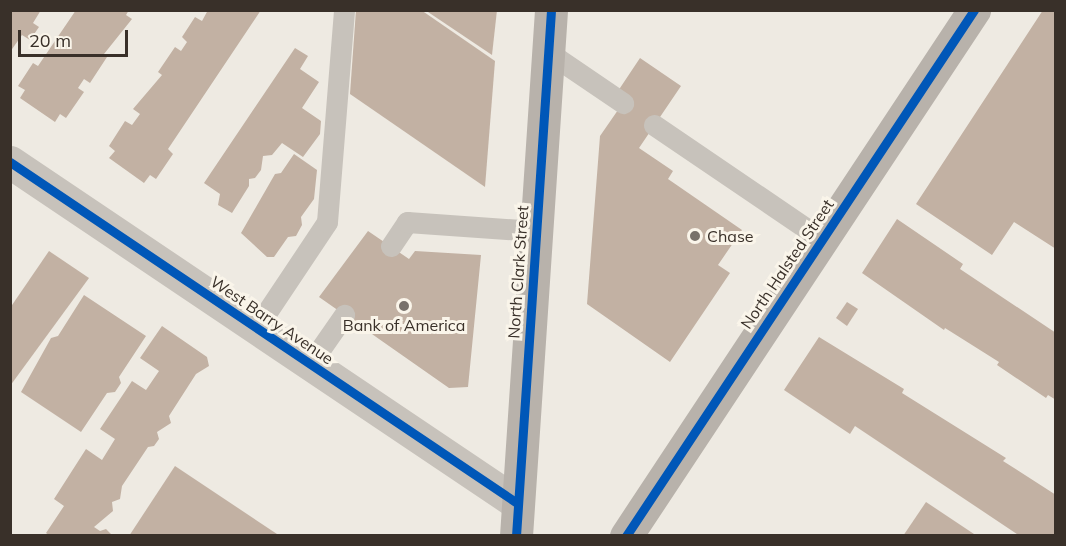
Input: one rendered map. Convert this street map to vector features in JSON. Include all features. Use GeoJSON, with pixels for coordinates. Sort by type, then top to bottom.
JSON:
{"type":"FeatureCollection","features":[{"type":"Feature","properties":{"kind":"main road","name":"North Clark Street"},"geometry":{"type":"LineString","coordinates":[[516,536],[551,10]]}},
{"type":"Feature","properties":{"kind":"main road","name":"North Halsted Street"},"geometry":{"type":"LineString","coordinates":[[626,536],[974,10]]}},
{"type":"Feature","properties":{"kind":"street","name":"West Barry Avenue"},"geometry":{"type":"LineString","coordinates":[[10,162],[517,503]]}},
{"type":"Feature","properties":{"kind":"lane"},"geometry":{"type":"LineString","coordinates":[[257,327],[327,222],[344,10]]}},
{"type":"Feature","properties":{"kind":"lane"},"geometry":{"type":"LineString","coordinates":[[548,52],[622,103]]}},
{"type":"Feature","properties":{"kind":"lane"},"geometry":{"type":"LineString","coordinates":[[654,125],[822,239]]}},
{"type":"Feature","properties":{"kind":"lane"},"geometry":{"type":"LineString","coordinates":[[391,246],[406,222],[536,231]]}},
{"type":"Feature","properties":{"kind":"lane"},"geometry":{"type":"LineString","coordinates":[[310,364],[344,315]]}},
{"type":"Feature","properties":{"kind":"building"},"geometry":{"type":"Polygon","coordinates":[[[10,10],[41,10],[33,23],[39,27],[30,40],[22,35],[10,52],[10,10]]]}},
{"type":"Feature","properties":{"kind":"building"},"geometry":{"type":"Polygon","coordinates":[[[76,10],[129,10],[126,15],[132,19],[104,54],[107,57],[90,83],[84,79],[78,88],[84,92],[66,118],[60,114],[55,122],[20,98],[25,90],[18,86],[33,63],[38,66],[76,10]]]}},
{"type":"Feature","properties":{"kind":"building"},"geometry":{"type":"Polygon","coordinates":[[[208,10],[261,10],[168,149],[173,154],[156,179],[150,175],[144,183],[109,158],[115,151],[109,146],[125,121],[132,125],[140,114],[133,109],[162,75],[158,72],[175,47],[181,51],[187,42],[182,37],[195,17],[202,21],[208,10]]]}},
{"type":"Feature","properties":{"kind":"building"},"geometry":{"type":"Polygon","coordinates":[[[356,10],[421,10],[495,61],[485,187],[350,94],[356,10]]]}},
{"type":"Feature","properties":{"kind":"building"},"geometry":{"type":"Polygon","coordinates":[[[425,10],[497,10],[492,55],[425,10]]]}},
{"type":"Feature","properties":{"kind":"building"},"geometry":{"type":"Polygon","coordinates":[[[1043,10],[1056,10],[1056,249],[1014,222],[992,255],[916,204],[1043,10]]]}},
{"type":"Feature","properties":{"kind":"building"},"geometry":{"type":"Polygon","coordinates":[[[295,48],[308,56],[300,69],[319,82],[302,108],[321,121],[320,134],[303,157],[282,143],[272,155],[263,156],[261,170],[255,178],[249,179],[249,186],[232,213],[218,205],[220,194],[204,183],[295,48]]]}},
{"type":"Feature","properties":{"kind":"building"},"geometry":{"type":"Polygon","coordinates":[[[640,58],[681,86],[639,148],[673,171],[668,179],[742,230],[718,265],[730,273],[670,362],[587,304],[600,136],[627,97],[618,91],[640,58]]]}},
{"type":"Feature","properties":{"kind":"building"},"geometry":{"type":"Polygon","coordinates":[[[294,154],[317,170],[314,199],[301,217],[302,225],[296,236],[288,237],[274,257],[267,257],[241,233],[275,174],[281,173],[294,154]]]}},
{"type":"Feature","properties":{"kind":"building"},"geometry":{"type":"Polygon","coordinates":[[[897,219],[963,264],[960,269],[1056,333],[1056,400],[1048,395],[1046,398],[997,365],[999,362],[945,328],[944,330],[862,273],[897,219]]]}},
{"type":"Feature","properties":{"kind":"building","name":"Bank of America"},"geometry":{"type":"Polygon","coordinates":[[[368,231],[409,259],[415,251],[481,255],[468,387],[449,388],[319,297],[368,231]]]}},
{"type":"Feature","properties":{"kind":"building"},"geometry":{"type":"Polygon","coordinates":[[[49,251],[89,278],[10,386],[10,308],[49,251]]]}},
{"type":"Feature","properties":{"kind":"building"},"geometry":{"type":"Polygon","coordinates":[[[84,295],[146,336],[119,377],[121,383],[115,392],[107,393],[81,432],[21,392],[51,338],[58,336],[84,295]]]}},
{"type":"Feature","properties":{"kind":"building"},"geometry":{"type":"Polygon","coordinates":[[[847,302],[858,309],[847,326],[836,318],[847,302]]]}},
{"type":"Feature","properties":{"kind":"building"},"geometry":{"type":"Polygon","coordinates":[[[162,326],[207,357],[209,366],[196,374],[169,416],[171,423],[157,432],[159,439],[154,446],[148,447],[122,486],[120,499],[112,502],[113,511],[94,527],[100,531],[106,529],[113,536],[50,536],[46,533],[64,506],[54,499],[86,449],[102,460],[115,439],[100,429],[132,381],[146,390],[159,371],[140,358],[162,326]]]}},
{"type":"Feature","properties":{"kind":"building"},"geometry":{"type":"Polygon","coordinates":[[[819,337],[904,389],[902,393],[1006,458],[1003,461],[1056,495],[1056,536],[1020,536],[855,426],[850,434],[784,390],[819,337]]]}},
{"type":"Feature","properties":{"kind":"building"},"geometry":{"type":"Polygon","coordinates":[[[175,466],[280,536],[129,536],[175,466]]]}},
{"type":"Feature","properties":{"kind":"building"},"geometry":{"type":"Polygon","coordinates":[[[926,502],[977,536],[903,536],[926,502]]]}},
{"type":"Feature","properties":{"kind":"cycle path"},"geometry":{"type":"LineString","coordinates":[[516,536],[551,10]]}},
{"type":"Feature","properties":{"kind":"cycle path"},"geometry":{"type":"LineString","coordinates":[[626,536],[974,10]]}},
{"type":"Feature","properties":{"kind":"cycle path"},"geometry":{"type":"LineString","coordinates":[[10,162],[517,503]]}},
{"type":"Feature","properties":{"kind":"place","name":"Chase"},"geometry":{"type":"Point","coordinates":[695,236]}},
{"type":"Feature","properties":{"kind":"place","name":"Bank of America"},"geometry":{"type":"Point","coordinates":[404,306]}}]}
